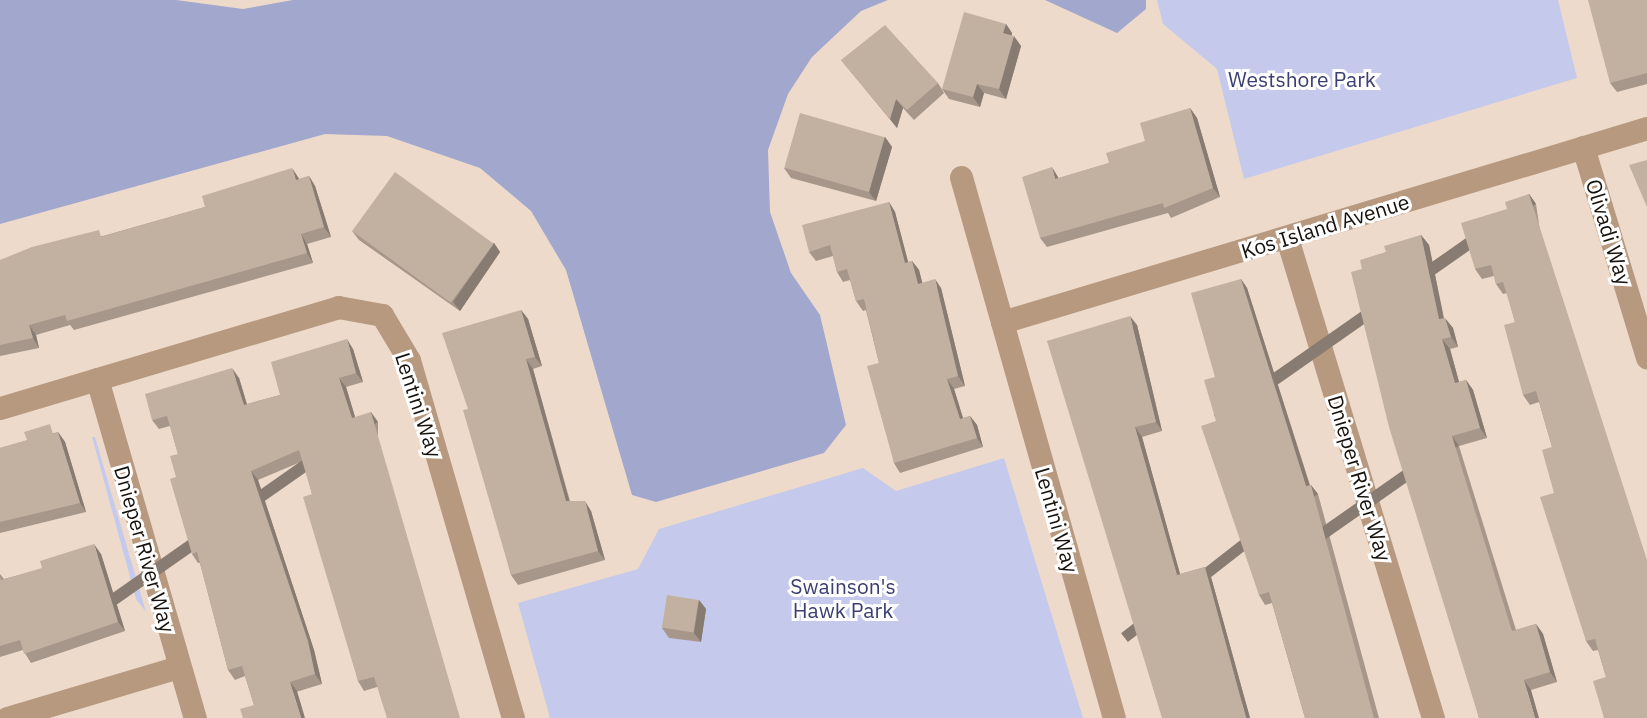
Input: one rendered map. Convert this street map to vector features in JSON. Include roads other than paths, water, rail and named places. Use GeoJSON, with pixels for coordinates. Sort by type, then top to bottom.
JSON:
{"type":"FeatureCollection","features":[{"type":"Feature","properties":{"kind":"street","name":"Kos Island Avenue"},"geometry":{"type":"LineString","coordinates":[[1002,322],[1647,128]]}},
{"type":"Feature","properties":{"kind":"street","name":"Olivadi Way"},"geometry":{"type":"LineString","coordinates":[[1583,147],[1647,357]]}},
{"type":"Feature","properties":{"kind":"street","name":"Lentini Way"},"geometry":{"type":"LineString","coordinates":[[961,177],[1114,718]]}},
{"type":"Feature","properties":{"kind":"street","name":"Dnieper River Way"},"geometry":{"type":"LineString","coordinates":[[1287,238],[1433,718]]}},
{"type":"Feature","properties":{"kind":"street","name":"Lentini Way"},"geometry":{"type":"LineString","coordinates":[[0,408],[338,307],[383,315],[409,360],[513,718]]}},
{"type":"Feature","properties":{"kind":"street","name":"Dnieper River Way"},"geometry":{"type":"LineString","coordinates":[[97,379],[178,667],[195,718]]}},
{"type":"Feature","properties":{"kind":"street"},"geometry":{"type":"LineString","coordinates":[[7,718],[178,667]]}},
{"type":"Feature","properties":{"kind":"park label","name":"Westshore Park"},"geometry":{"type":"Point","coordinates":[1302,79]}},
{"type":"Feature","properties":{"kind":"park label","name":"Swainson's Hawk Park"},"geometry":{"type":"Point","coordinates":[843,598]}}]}
